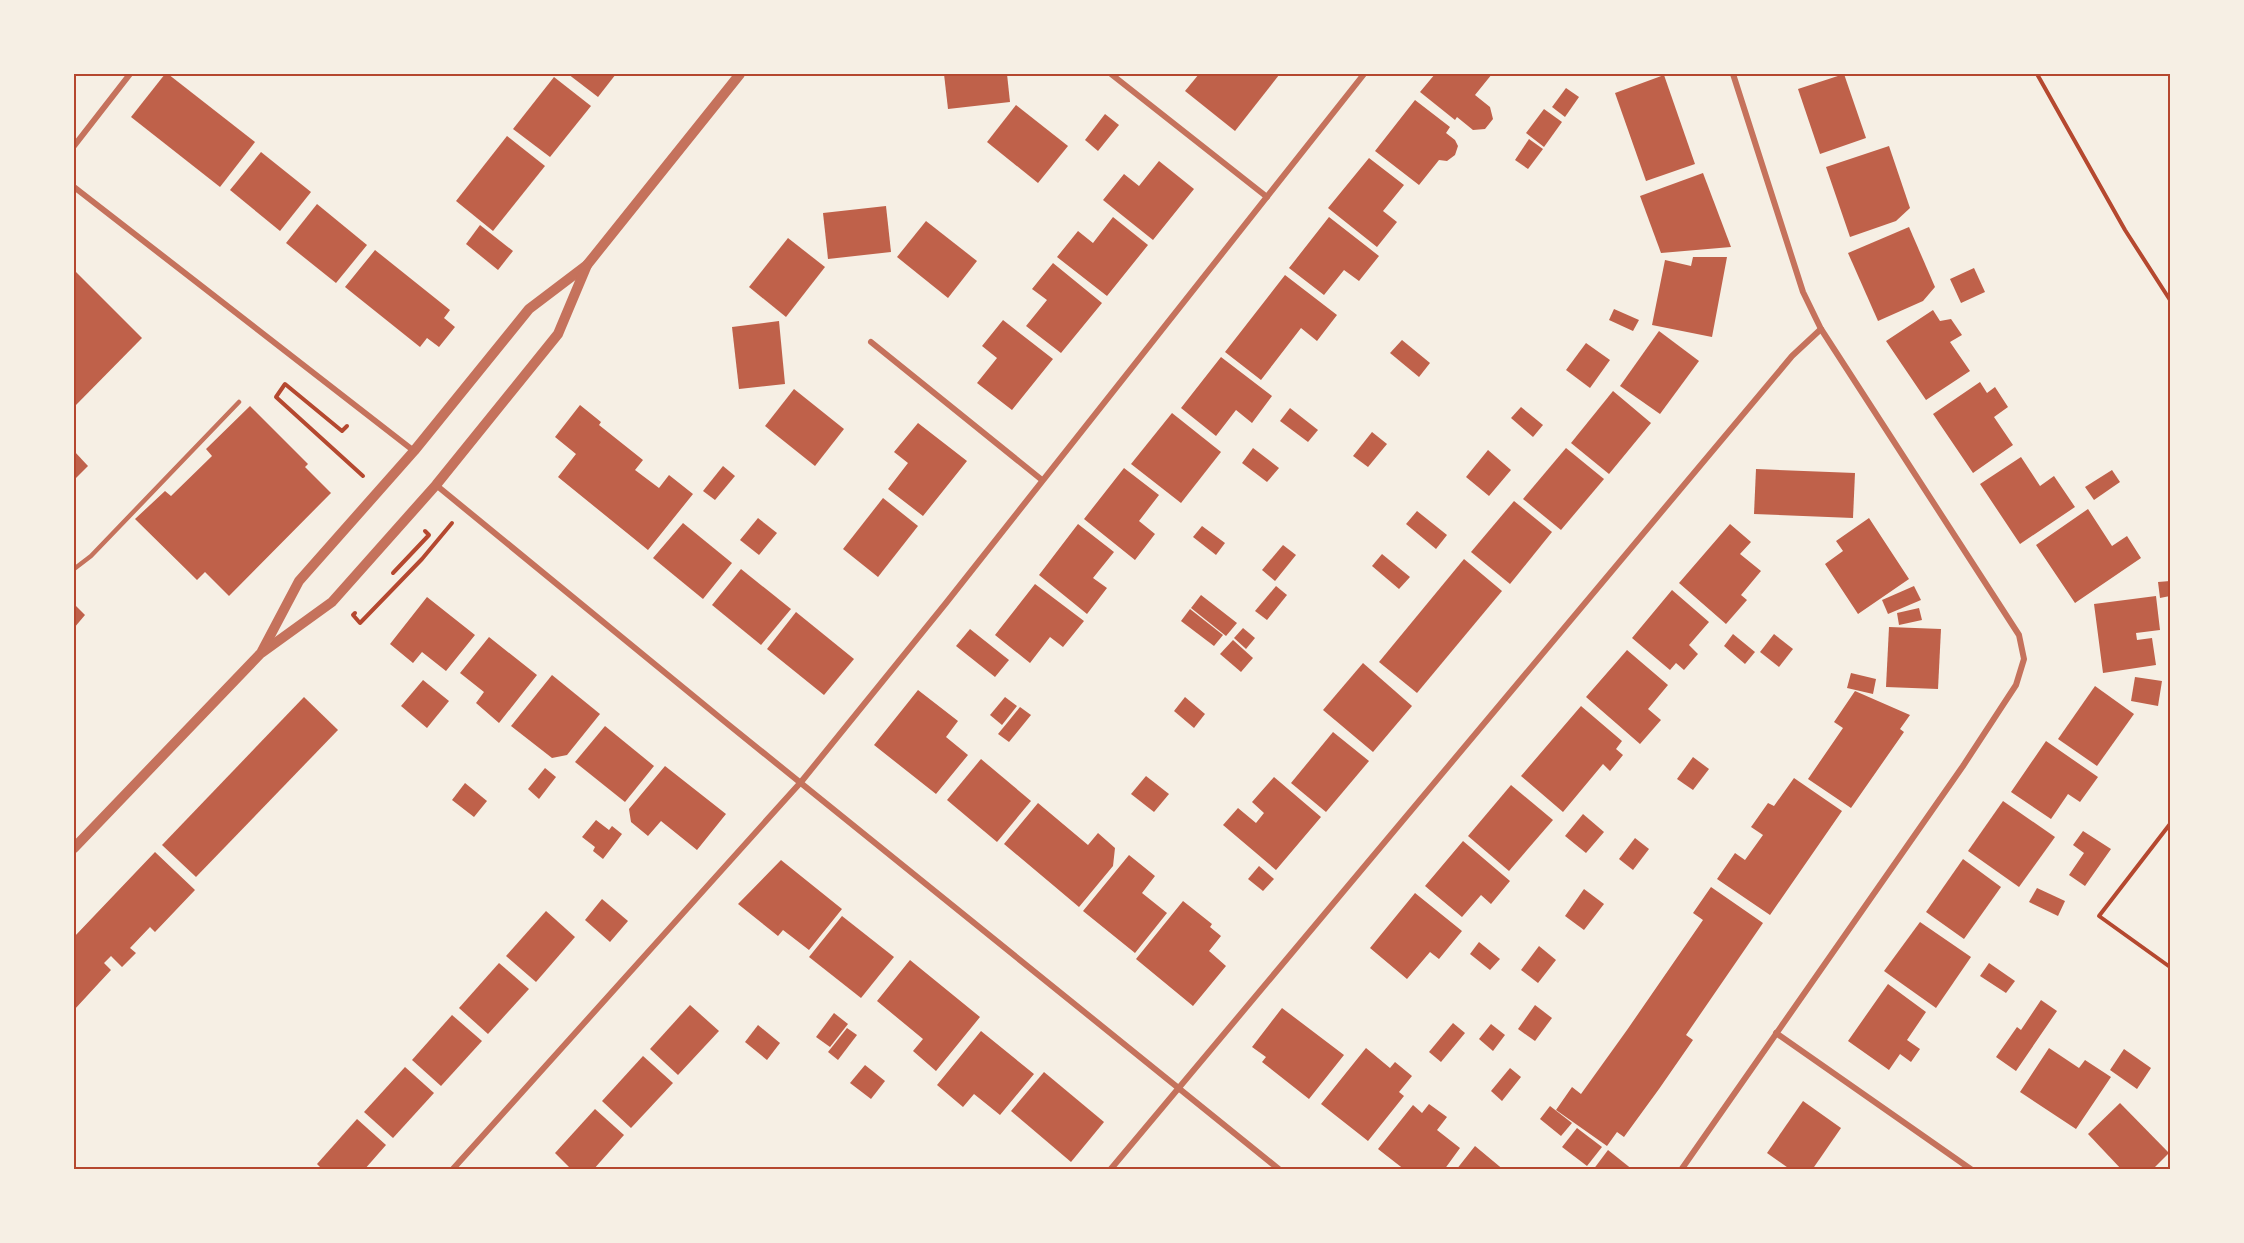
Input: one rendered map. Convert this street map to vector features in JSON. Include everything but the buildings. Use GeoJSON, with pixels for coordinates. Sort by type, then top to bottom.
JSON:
{"type":"FeatureCollection","features":[{"type":"Feature","properties":{"kind":"street"},"geometry":{"type":"LineString","coordinates":[[74,146],[130,74]]}},
{"type":"Feature","properties":{"kind":"street"},"geometry":{"type":"LineString","coordinates":[[260,654],[299,581],[414,451],[529,309],[587,265],[740,74]]}},
{"type":"Feature","properties":{"kind":"street"},"geometry":{"type":"LineString","coordinates":[[1111,74],[1267,197]]}},
{"type":"Feature","properties":{"kind":"street"},"geometry":{"type":"LineString","coordinates":[[452,1170],[801,782],[1364,74]]}},
{"type":"Feature","properties":{"kind":"street"},"geometry":{"type":"LineString","coordinates":[[1681,1170],[1963,766],[2016,685],[2024,659],[2019,634],[1821,329],[1803,292],[1733,74]]}},
{"type":"Feature","properties":{"kind":"street"},"geometry":{"type":"LineString","coordinates":[[74,188],[414,451]]}},
{"type":"Feature","properties":{"kind":"street"},"geometry":{"type":"LineString","coordinates":[[74,848],[260,654],[332,602],[436,485],[558,334],[587,265]]}},
{"type":"Feature","properties":{"kind":"street"},"geometry":{"type":"LineString","coordinates":[[1110,1170],[1792,356],[1821,329]]}},
{"type":"Feature","properties":{"kind":"street"},"geometry":{"type":"LineString","coordinates":[[871,342],[1042,480]]}},
{"type":"Feature","properties":{"kind":"street"},"geometry":{"type":"LineString","coordinates":[[436,485],[1280,1170]]}},
{"type":"Feature","properties":{"kind":"street"},"geometry":{"type":"LineString","coordinates":[[1776,1033],[1972,1170]]}},
{"type":"Feature","properties":{"kind":"lane"},"geometry":{"type":"LineString","coordinates":[[74,569],[91,556],[238,402]]}},
{"type":"Feature","properties":{"kind":"path"},"geometry":{"type":"LineString","coordinates":[[2037,74],[2125,230],[2170,300]]}},
{"type":"Feature","properties":{"kind":"path"},"geometry":{"type":"LineString","coordinates":[[422,559],[464,509]]}},
{"type":"Feature","properties":{"kind":"path"},"geometry":{"type":"LineString","coordinates":[[2170,824],[2099,915],[2170,967]]}}]}
